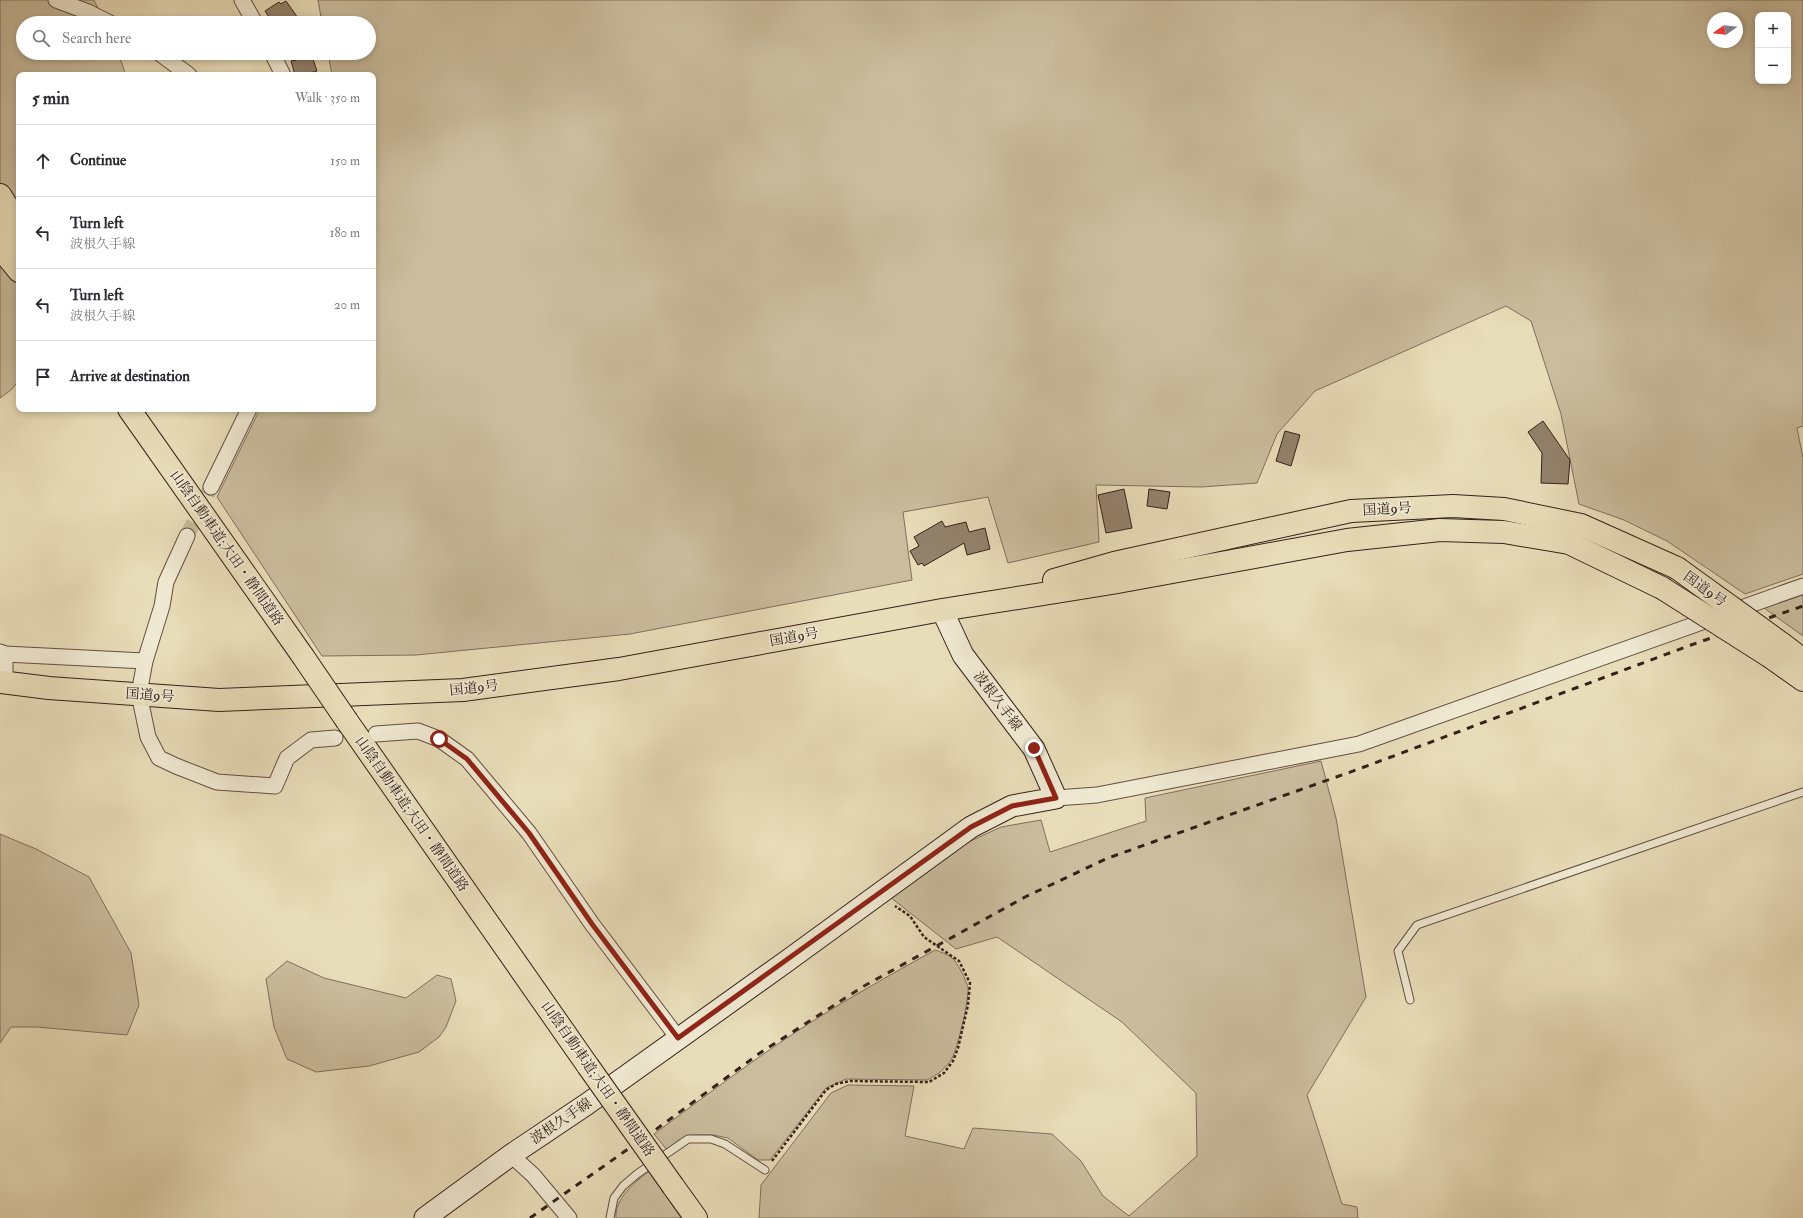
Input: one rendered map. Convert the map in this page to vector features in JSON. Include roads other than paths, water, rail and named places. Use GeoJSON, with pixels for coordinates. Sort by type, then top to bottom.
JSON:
{"type":"FeatureCollection","features":[{"type":"Feature","properties":{"kind":"highway"},"geometry":{"type":"LineString","coordinates":[[0,195],[16,220]]}},
{"type":"Feature","properties":{"kind":"highway"},"geometry":{"type":"LineString","coordinates":[[0,226],[16,249]]}},
{"type":"Feature","properties":{"kind":"highway"},"geometry":{"type":"LineString","coordinates":[[0,248],[16,267]]}},
{"type":"Feature","properties":{"kind":"highway","name":"山陰自動車道;大田・静間道路"},"geometry":{"type":"LineString","coordinates":[[131,412],[302,655],[341,729],[588,1066],[696,1218]]}},
{"type":"Feature","properties":{"kind":"highway"},"geometry":{"type":"LineString","coordinates":[[149,412],[162,429],[213,528]]}},
{"type":"Feature","properties":{"kind":"highway","name":"国道9号"},"geometry":{"type":"LineString","coordinates":[[942,610],[1114,564],[1351,511],[1453,506],[1504,509],[1581,525],[1677,568],[1778,652],[1803,680]]}},
{"type":"Feature","properties":{"kind":"highway","name":"国道9号"},"geometry":{"type":"LineString","coordinates":[[2,682],[49,688],[219,700],[463,690],[620,669],[942,610],[1112,583],[1347,540],[1440,530],[1504,532],[1569,543],[1662,588],[1778,652],[1803,660]]}},
{"type":"Feature","properties":{"kind":"main road","name":"波根久手線"},"geometry":{"type":"LineString","coordinates":[[425,1218],[510,1155],[678,1038],[971,827],[1012,806],[1056,798],[1034,748],[963,655],[942,610]]}},
{"type":"Feature","properties":{"kind":"street"},"geometry":{"type":"LineString","coordinates":[[56,0],[96,16]]}},
{"type":"Feature","properties":{"kind":"street"},"geometry":{"type":"LineString","coordinates":[[242,0],[251,16]]}},
{"type":"Feature","properties":{"kind":"street"},"geometry":{"type":"LineString","coordinates":[[169,60],[186,72]]}},
{"type":"Feature","properties":{"kind":"street"},"geometry":{"type":"LineString","coordinates":[[275,60],[281,72]]}},
{"type":"Feature","properties":{"kind":"street"},"geometry":{"type":"LineString","coordinates":[[211,487],[248,412]]}},
{"type":"Feature","properties":{"kind":"street"},"geometry":{"type":"LineString","coordinates":[[187,536],[166,582],[162,606],[145,661],[139,694],[148,737],[159,758],[217,782],[275,786],[287,758],[311,740],[341,729]]}},
{"type":"Feature","properties":{"kind":"street"},"geometry":{"type":"LineString","coordinates":[[1056,798],[1096,795],[1359,744],[1803,586]]}},
{"type":"Feature","properties":{"kind":"street"},"geometry":{"type":"LineString","coordinates":[[2,682],[2,653],[145,661]]}},
{"type":"Feature","properties":{"kind":"street"},"geometry":{"type":"LineString","coordinates":[[376,734],[418,731],[439,739],[467,759],[529,833],[592,924],[678,1038]]}},
{"type":"Feature","properties":{"kind":"street"},"geometry":{"type":"LineString","coordinates":[[510,1155],[533,1175],[569,1218]]}},
{"type":"Feature","properties":{"kind":"lane"},"geometry":{"type":"LineString","coordinates":[[1410,1000],[1398,951],[1417,925],[1803,792]]}},
{"type":"Feature","properties":{"kind":"lane"},"geometry":{"type":"LineString","coordinates":[[610,1218],[614,1198],[622,1186],[688,1139],[711,1139],[726,1144],[765,1170]]}},
{"type":"Feature","properties":{"kind":"tunnel"},"geometry":{"type":"LineString","coordinates":[[187,536],[211,487]]}},
{"type":"Feature","properties":{"kind":"railway"},"geometry":{"type":"LineString","coordinates":[[530,1218],[658,1128],[760,1053],[864,986],[1025,897],[1108,858],[1356,770],[1691,645],[1803,606]]}}]}
